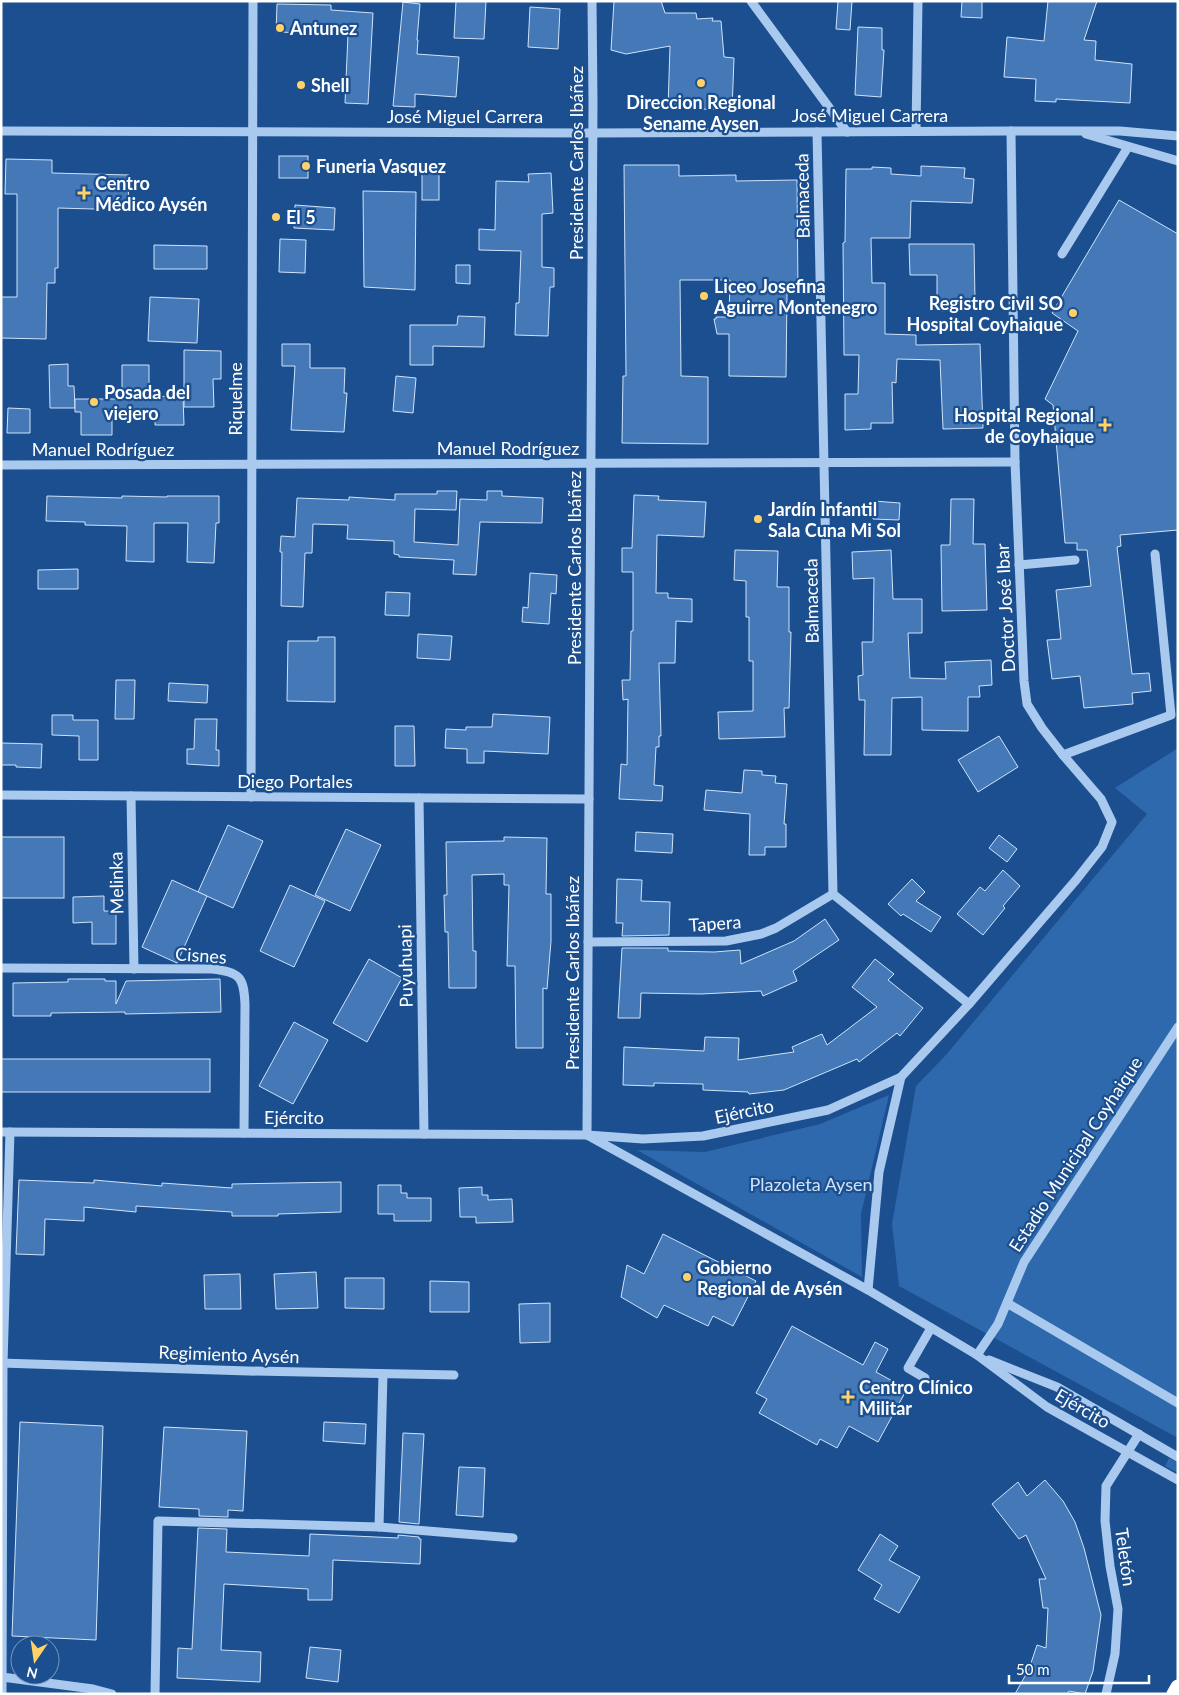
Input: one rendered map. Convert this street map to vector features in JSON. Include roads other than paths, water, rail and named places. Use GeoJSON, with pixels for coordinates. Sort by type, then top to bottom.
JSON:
{"type":"FeatureCollection","features":[{"type":"Feature","properties":{"kind":"highway"},"geometry":{"type":"LineString","coordinates":[[1174,1694],[1178,1687]]}},
{"type":"Feature","properties":{"kind":"street","name":"Riquelme"},"geometry":{"type":"LineString","coordinates":[[251,797],[253,1]]}},
{"type":"Feature","properties":{"kind":"street","name":"Presidente Carlos Ibáñez"},"geometry":{"type":"LineString","coordinates":[[587,1135],[593,133],[592,1]]}},
{"type":"Feature","properties":{"kind":"street"},"geometry":{"type":"LineString","coordinates":[[752,1],[847,132]]}},
{"type":"Feature","properties":{"kind":"street"},"geometry":{"type":"LineString","coordinates":[[916,131],[918,1]]}},
{"type":"Feature","properties":{"kind":"street","name":"José Miguel Carrera"},"geometry":{"type":"LineString","coordinates":[[1,131],[593,133],[1011,131],[1145,132],[1178,136]]}},
{"type":"Feature","properties":{"kind":"street","name":"Doctor José Ibar"},"geometry":{"type":"LineString","coordinates":[[969,1004],[1102,847],[1112,822],[1101,799],[1063,755],[1042,728],[1027,704],[1024,680],[1015,462],[1011,131]]}},
{"type":"Feature","properties":{"kind":"street","name":"Balmaceda"},"geometry":{"type":"LineString","coordinates":[[817,132],[833,894]]}},
{"type":"Feature","properties":{"kind":"street","name":"José Miguel Carrera"},"geometry":{"type":"LineString","coordinates":[[1079,132],[1178,161]]}},
{"type":"Feature","properties":{"kind":"street"},"geometry":{"type":"LineString","coordinates":[[1062,254],[1128,147]]}},
{"type":"Feature","properties":{"kind":"street","name":"Manuel Rodríguez"},"geometry":{"type":"LineString","coordinates":[[1,465],[1015,462]]}},
{"type":"Feature","properties":{"kind":"street"},"geometry":{"type":"LineString","coordinates":[[1063,755],[1171,715],[1155,554]]}},
{"type":"Feature","properties":{"kind":"street"},"geometry":{"type":"LineString","coordinates":[[1019,565],[1075,560]]}},
{"type":"Feature","properties":{"kind":"street","name":"Diego Portales"},"geometry":{"type":"LineString","coordinates":[[1,796],[589,799]]}},
{"type":"Feature","properties":{"kind":"street","name":"Melinka"},"geometry":{"type":"LineString","coordinates":[[131,796],[134,968]]}},
{"type":"Feature","properties":{"kind":"street","name":"Puyuhuapi"},"geometry":{"type":"LineString","coordinates":[[419,798],[424,1134]]}},
{"type":"Feature","properties":{"kind":"street"},"geometry":{"type":"LineString","coordinates":[[833,894],[969,1004]]}},
{"type":"Feature","properties":{"kind":"street","name":"Tapera"},"geometry":{"type":"LineString","coordinates":[[588,942],[726,941],[745,938],[776,928],[833,894]]}},
{"type":"Feature","properties":{"kind":"street","name":"Cisnes"},"geometry":{"type":"LineString","coordinates":[[1,968],[212,969],[226,970],[241,978],[245,1005],[244,1133]]}},
{"type":"Feature","properties":{"kind":"street","name":"Ejército"},"geometry":{"type":"LineString","coordinates":[[6,1132],[587,1135],[643,1139],[703,1136],[828,1110],[901,1077],[969,1004]]}},
{"type":"Feature","properties":{"kind":"street","name":"Estadio Municipal Coyhaique"},"geometry":{"type":"LineString","coordinates":[[977,1356],[998,1324],[1024,1262],[1178,1027]]}},
{"type":"Feature","properties":{"kind":"street","name":"Ejército"},"geometry":{"type":"LineString","coordinates":[[868,1290],[879,1172],[901,1077]]}},
{"type":"Feature","properties":{"kind":"street"},"geometry":{"type":"LineString","coordinates":[[2,1694],[2,1363],[6,1132]]}},
{"type":"Feature","properties":{"kind":"street","name":"Ejército"},"geometry":{"type":"LineString","coordinates":[[587,1135],[868,1290],[977,1356],[1047,1407],[1178,1480]]}},
{"type":"Feature","properties":{"kind":"street"},"geometry":{"type":"LineString","coordinates":[[1007,1303],[1178,1403]]}},
{"type":"Feature","properties":{"kind":"street"},"geometry":{"type":"LineString","coordinates":[[926,1378],[908,1368],[931,1328]]}},
{"type":"Feature","properties":{"kind":"street","name":"Ejército"},"geometry":{"type":"LineString","coordinates":[[977,1356],[1057,1387],[1178,1457]]}},
{"type":"Feature","properties":{"kind":"street","name":"Regimiento Aysén"},"geometry":{"type":"LineString","coordinates":[[2,1363],[454,1375]]}},
{"type":"Feature","properties":{"kind":"street"},"geometry":{"type":"LineString","coordinates":[[379,1527],[383,1374]]}},
{"type":"Feature","properties":{"kind":"street","name":"Teletón"},"geometry":{"type":"LineString","coordinates":[[1106,1694],[1115,1654],[1118,1609],[1104,1521],[1106,1486],[1139,1434]]}},
{"type":"Feature","properties":{"kind":"street"},"geometry":{"type":"LineString","coordinates":[[156,1694],[158,1521],[379,1527],[512,1538]]}},
{"type":"Feature","properties":{"kind":"street"},"geometry":{"type":"LineString","coordinates":[[2,1677],[112,1694]]}},
{"type":"Feature","properties":{"kind":"place","name":"Antunez"},"geometry":{"type":"Point","coordinates":[280,28]}},
{"type":"Feature","properties":{"kind":"place","name":"Direccion Regional Sename Aysen"},"geometry":{"type":"Point","coordinates":[701,83]}},
{"type":"Feature","properties":{"kind":"place","name":"Shell"},"geometry":{"type":"Point","coordinates":[301,85]}},
{"type":"Feature","properties":{"kind":"place","name":"Funeria Vasquez"},"geometry":{"type":"Point","coordinates":[306,166]}},
{"type":"Feature","properties":{"kind":"place","name":"Centro Médico Aysén"},"geometry":{"type":"Point","coordinates":[84,193]}},
{"type":"Feature","properties":{"kind":"place","name":"El 5"},"geometry":{"type":"Point","coordinates":[276,217]}},
{"type":"Feature","properties":{"kind":"place","name":"Liceo Josefina Aguirre Montenegro"},"geometry":{"type":"Point","coordinates":[704,296]}},
{"type":"Feature","properties":{"kind":"place","name":"Registro Civil SO Hospital Coyhaique"},"geometry":{"type":"Point","coordinates":[1073,313]}},
{"type":"Feature","properties":{"kind":"place","name":"Posada del viejero"},"geometry":{"type":"Point","coordinates":[94,402]}},
{"type":"Feature","properties":{"kind":"place","name":"Hospital Regional de Coyhaique"},"geometry":{"type":"Point","coordinates":[1105,425]}},
{"type":"Feature","properties":{"kind":"place","name":"Jardín Infantil Sala Cuna Mi Sol"},"geometry":{"type":"Point","coordinates":[758,519]}},
{"type":"Feature","properties":{"kind":"place","name":"Gobierno Regional de Aysén"},"geometry":{"type":"Point","coordinates":[687,1277]}},
{"type":"Feature","properties":{"kind":"place","name":"Centro Clínico Militar"},"geometry":{"type":"Point","coordinates":[848,1397]}},
{"type":"Feature","properties":{"kind":"park label","name":"Plazoleta Aysen"},"geometry":{"type":"Point","coordinates":[811,1184]}}]}
